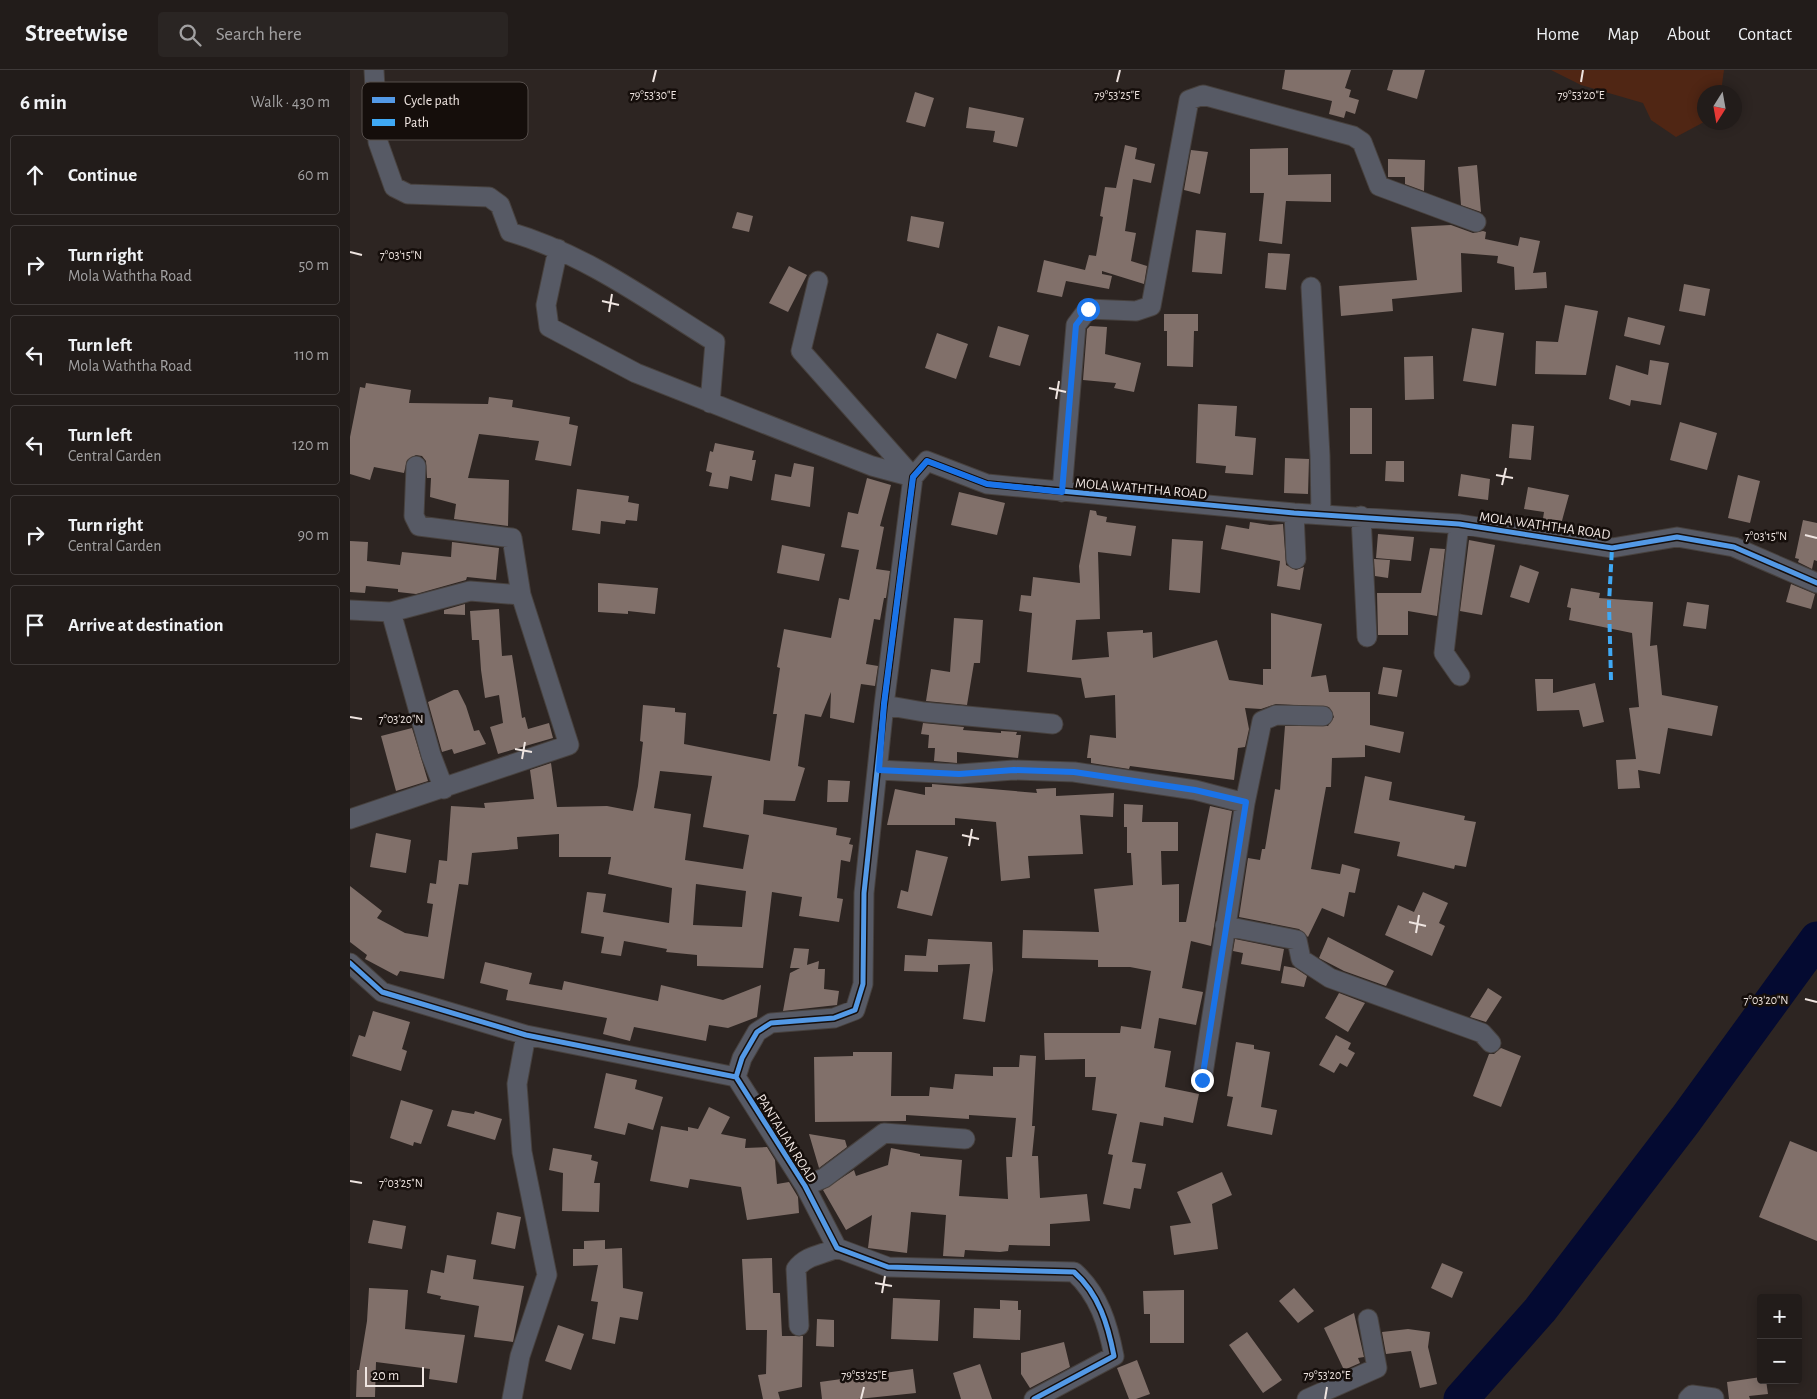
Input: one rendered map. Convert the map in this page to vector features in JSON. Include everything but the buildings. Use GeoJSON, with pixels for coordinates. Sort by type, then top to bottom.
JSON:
{"type":"FeatureCollection","features":[{"type":"Feature","properties":{"kind":"street"},"geometry":{"type":"LineString","coordinates":[[1062,492],[1076,325],[1088,309],[1136,311],[1151,306],[1189,100],[1203,95],[1353,136],[1362,142],[1379,186],[1476,222]]}},
{"type":"Feature","properties":{"kind":"street"},"geometry":{"type":"LineString","coordinates":[[378,140],[394,186],[408,194],[489,197],[500,204],[510,232],[558,249],[594,267],[715,342],[710,403]]}},
{"type":"Feature","properties":{"kind":"street"},"geometry":{"type":"LineString","coordinates":[[558,249],[546,305],[549,327],[636,373],[872,466],[913,477]]}},
{"type":"Feature","properties":{"kind":"street"},"geometry":{"type":"LineString","coordinates":[[350,963],[382,992],[526,1035],[736,1077],[742,1058],[757,1032],[771,1023],[834,1018],[855,1010],[863,984],[864,893],[879,770],[884,704],[913,477],[801,350],[818,281]]}},
{"type":"Feature","properties":{"kind":"street"},"geometry":{"type":"LineString","coordinates":[[1311,286],[1320,456],[1321,514]]}},
{"type":"Feature","properties":{"kind":"street","name":"MOLA WATHTHA ROAD"},"geometry":{"type":"LineString","coordinates":[[913,477],[927,461],[987,484],[1294,513],[1459,524],[1612,548],[1677,537],[1734,546],[1817,583]]}},
{"type":"Feature","properties":{"kind":"street"},"geometry":{"type":"LineString","coordinates":[[350,819],[444,789],[569,745],[521,596],[512,538],[419,526],[414,516],[416,466]]}},
{"type":"Feature","properties":{"kind":"street"},"geometry":{"type":"LineString","coordinates":[[1294,513],[1296,559]]}},
{"type":"Feature","properties":{"kind":"street"},"geometry":{"type":"LineString","coordinates":[[1361,516],[1367,637]]}},
{"type":"Feature","properties":{"kind":"street"},"geometry":{"type":"LineString","coordinates":[[1459,524],[1444,653],[1460,676]]}},
{"type":"Feature","properties":{"kind":"street"},"geometry":{"type":"LineString","coordinates":[[350,610],[391,612],[470,591],[521,596]]}},
{"type":"Feature","properties":{"kind":"street"},"geometry":{"type":"LineString","coordinates":[[391,612],[431,755],[444,789]]}},
{"type":"Feature","properties":{"kind":"street"},"geometry":{"type":"LineString","coordinates":[[884,704],[924,712],[1053,724]]}},
{"type":"Feature","properties":{"kind":"street"},"geometry":{"type":"LineString","coordinates":[[1202,1080],[1246,802],[1262,721],[1276,714],[1324,716]]}},
{"type":"Feature","properties":{"kind":"street"},"geometry":{"type":"LineString","coordinates":[[879,770],[959,774],[1014,770],[1074,772],[1195,790],[1246,802]]}},
{"type":"Feature","properties":{"kind":"street"},"geometry":{"type":"LineString","coordinates":[[1226,926],[1249,929],[1296,940],[1301,959],[1330,978],[1482,1033],[1492,1043]]}},
{"type":"Feature","properties":{"kind":"street"},"geometry":{"type":"LineString","coordinates":[[512,1399],[520,1356],[547,1275],[522,1152],[517,1084],[526,1035]]}},
{"type":"Feature","properties":{"kind":"street","name":"PANTALIAN ROAD"},"geometry":{"type":"LineString","coordinates":[[736,1077],[805,1186],[837,1248]]}},
{"type":"Feature","properties":{"kind":"street"},"geometry":{"type":"LineString","coordinates":[[805,1186],[824,1178],[884,1133],[965,1139]]}},
{"type":"Feature","properties":{"kind":"street"},"geometry":{"type":"LineString","coordinates":[[799,1326],[796,1269],[803,1259],[824,1254],[837,1248],[888,1267],[1074,1272],[1088,1284],[1108,1325],[1114,1356],[1034,1399]]}},
{"type":"Feature","properties":{"kind":"street"},"geometry":{"type":"LineString","coordinates":[[1307,1399],[1377,1368],[1368,1319]]}},
{"type":"Feature","properties":{"kind":"street"},"geometry":{"type":"LineString","coordinates":[[1688,1399],[1692,1395],[1714,1398]]}},
{"type":"Feature","properties":{"kind":"shaded area"},"geometry":{"type":"Polygon","coordinates":[[[1551,70],[1724,70],[1722,85],[1697,85],[1697,126],[1676,137],[1651,120],[1643,103],[1581,85],[1551,70]]]}},
{"type":"Feature","properties":{"kind":"waterway"},"geometry":{"type":"LineString","coordinates":[[1461,1399],[1540,1310],[1686,1119],[1817,939]]}},
{"type":"Feature","properties":{"kind":"marked path"},"geometry":{"type":"LineString","coordinates":[[1611,680],[1609,603],[1612,548]]}},
{"type":"Feature","properties":{"kind":"cycle path"},"geometry":{"type":"LineString","coordinates":[[736,1077],[742,1058],[757,1032],[771,1023],[834,1018],[855,1010],[863,984],[864,893],[884,705],[913,477],[927,461],[987,484],[1294,513],[1459,524],[1612,548],[1677,537],[1734,547],[1817,583]]}},
{"type":"Feature","properties":{"kind":"cycle path"},"geometry":{"type":"LineString","coordinates":[[350,963],[382,992],[526,1035],[736,1077],[805,1186],[837,1248],[888,1267],[1074,1272],[1083,1281],[1096,1300],[1109,1333],[1114,1356],[1034,1399]]}},
{"type":"Feature","properties":{"kind":"route"},"geometry":{"type":"LineString","coordinates":[[1088,309],[1076,325],[1062,492],[987,484],[927,461],[913,477],[884,704],[879,770],[959,774],[1014,770],[1074,772],[1195,790],[1246,802],[1202,1080]]}}]}
